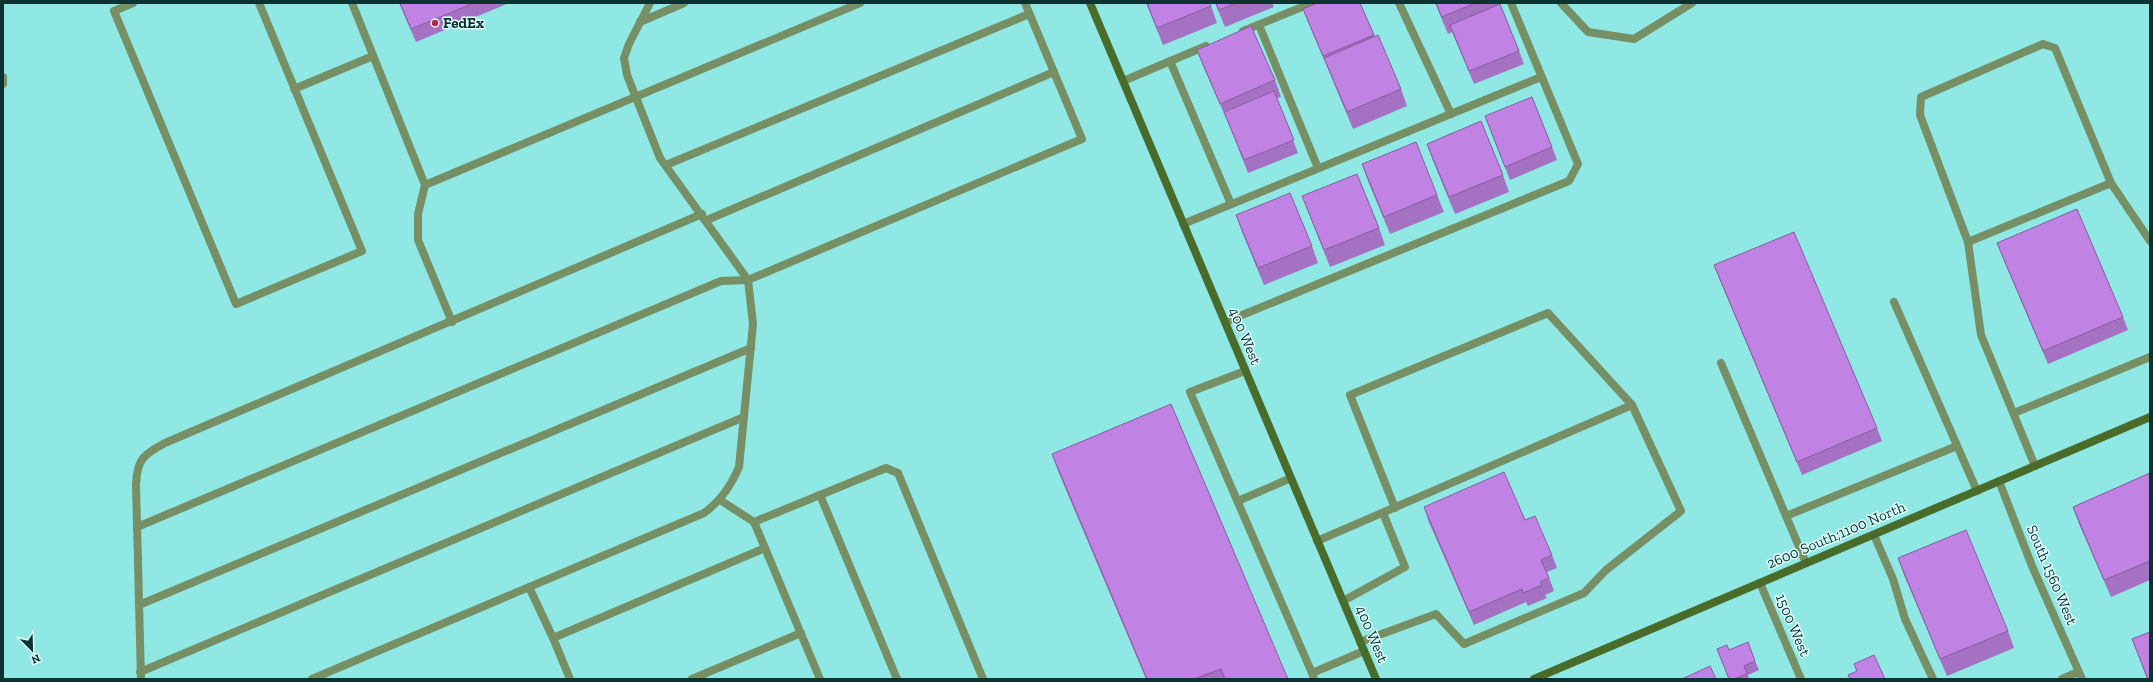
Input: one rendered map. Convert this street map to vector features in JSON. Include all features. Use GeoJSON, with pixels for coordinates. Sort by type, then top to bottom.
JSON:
{"type":"FeatureCollection","features":[{"type":"Feature","properties":{"kind":"street"},"geometry":{"type":"LineString","coordinates":[[133,3],[114,11],[236,304],[362,252],[259,3]]}},
{"type":"Feature","properties":{"kind":"street"},"geometry":{"type":"LineString","coordinates":[[352,3],[425,185],[418,214],[418,240],[452,322]]}},
{"type":"Feature","properties":{"kind":"street"},"geometry":{"type":"LineString","coordinates":[[312,679],[704,513],[720,500],[734,479],[739,467],[753,324],[748,280],[660,158],[627,75],[624,58],[629,44],[650,3]]}},
{"type":"Feature","properties":{"kind":"street"},"geometry":{"type":"LineString","coordinates":[[640,22],[684,3]]}},
{"type":"Feature","properties":{"kind":"street"},"geometry":{"type":"LineString","coordinates":[[425,185],[860,3]]}},
{"type":"Feature","properties":{"kind":"street"},"geometry":{"type":"LineString","coordinates":[[137,527],[721,281],[748,280],[1082,139],[1024,3]]}},
{"type":"Feature","properties":{"kind":"street","name":"400 West"},"geometry":{"type":"LineString","coordinates":[[1090,3],[1376,679]]}},
{"type":"Feature","properties":{"kind":"street"},"geometry":{"type":"LineString","coordinates":[[1231,36],[1312,3]]}},
{"type":"Feature","properties":{"kind":"street"},"geometry":{"type":"LineString","coordinates":[[1399,3],[1451,114]]}},
{"type":"Feature","properties":{"kind":"street"},"geometry":{"type":"LineString","coordinates":[[1225,322],[1569,181],[1578,164],[1511,3]]}},
{"type":"Feature","properties":{"kind":"street"},"geometry":{"type":"LineString","coordinates":[[1561,3],[1588,32],[1634,40],[1692,3]]}},
{"type":"Feature","properties":{"kind":"street"},"geometry":{"type":"LineString","coordinates":[[666,165],[1029,14]]}},
{"type":"Feature","properties":{"kind":"street"},"geometry":{"type":"LineString","coordinates":[[1259,25],[1318,168]]}},
{"type":"Feature","properties":{"kind":"street"},"geometry":{"type":"LineString","coordinates":[[1123,81],[1218,41]]}},
{"type":"Feature","properties":{"kind":"street"},"geometry":{"type":"LineString","coordinates":[[2035,466],[1981,335],[1968,242],[1920,116],[1921,98],[2043,44],[2055,48],[2112,183],[2150,241]]}},
{"type":"Feature","properties":{"kind":"street"},"geometry":{"type":"LineString","coordinates":[[294,89],[373,56]]}},
{"type":"Feature","properties":{"kind":"street"},"geometry":{"type":"LineString","coordinates":[[1170,61],[1231,204]]}},
{"type":"Feature","properties":{"kind":"street"},"geometry":{"type":"LineString","coordinates":[[744,417],[140,676],[137,471],[144,456],[153,450],[452,322],[1054,72]]}},
{"type":"Feature","properties":{"kind":"street"},"geometry":{"type":"LineString","coordinates":[[1183,224],[1541,76]]}},
{"type":"Feature","properties":{"kind":"street"},"geometry":{"type":"LineString","coordinates":[[3,77],[3,84]]}},
{"type":"Feature","properties":{"kind":"street"},"geometry":{"type":"LineString","coordinates":[[1968,242],[2112,183]]}},
{"type":"Feature","properties":{"kind":"street"},"geometry":{"type":"LineString","coordinates":[[1894,302],[1977,491]]}},
{"type":"Feature","properties":{"kind":"street"},"geometry":{"type":"LineString","coordinates":[[1360,642],[1436,614],[1464,644],[1584,593],[1606,570],[1681,511],[1632,404],[1548,313],[1350,395],[1395,508]]}},
{"type":"Feature","properties":{"kind":"street"},"geometry":{"type":"LineString","coordinates":[[139,605],[751,348]]}},
{"type":"Feature","properties":{"kind":"street"},"geometry":{"type":"LineString","coordinates":[[2014,413],[2150,356]]}},
{"type":"Feature","properties":{"kind":"street"},"geometry":{"type":"LineString","coordinates":[[1721,363],[1806,563]]}},
{"type":"Feature","properties":{"kind":"street"},"geometry":{"type":"LineString","coordinates":[[1245,371],[1190,392],[1313,676],[1364,650]]}},
{"type":"Feature","properties":{"kind":"street"},"geometry":{"type":"LineString","coordinates":[[1317,541],[1632,404]]}},
{"type":"Feature","properties":{"kind":"street","name":"2600 South;1100 North"},"geometry":{"type":"LineString","coordinates":[[1534,679],[2150,417]]}},
{"type":"Feature","properties":{"kind":"street"},"geometry":{"type":"LineString","coordinates":[[1786,516],[1957,446]]}},
{"type":"Feature","properties":{"kind":"street"},"geometry":{"type":"LineString","coordinates":[[754,522],[886,468],[898,473],[983,679]]}},
{"type":"Feature","properties":{"kind":"street"},"geometry":{"type":"LineString","coordinates":[[1238,501],[1291,478]]}},
{"type":"Feature","properties":{"kind":"street","name":"South 1560 West"},"geometry":{"type":"LineString","coordinates":[[1999,481],[2032,566],[2080,676]]}},
{"type":"Feature","properties":{"kind":"street"},"geometry":{"type":"LineString","coordinates":[[820,495],[897,679]]}},
{"type":"Feature","properties":{"kind":"street"},"geometry":{"type":"LineString","coordinates":[[720,500],[754,522],[820,679]]}},
{"type":"Feature","properties":{"kind":"street"},"geometry":{"type":"LineString","coordinates":[[1343,601],[1405,567],[1383,513]]}},
{"type":"Feature","properties":{"kind":"street"},"geometry":{"type":"LineString","coordinates":[[1874,535],[1893,579],[1905,619],[1933,679]]}},
{"type":"Feature","properties":{"kind":"street"},"geometry":{"type":"LineString","coordinates":[[553,638],[765,548]]}},
{"type":"Feature","properties":{"kind":"street","name":"1500 West"},"geometry":{"type":"LineString","coordinates":[[1760,583],[1801,679]]}},
{"type":"Feature","properties":{"kind":"street"},"geometry":{"type":"LineString","coordinates":[[529,587],[570,679]]}},
{"type":"Feature","properties":{"kind":"street"},"geometry":{"type":"LineString","coordinates":[[692,679],[801,632]]}},
{"type":"Feature","properties":{"kind":"street"},"geometry":{"type":"LineString","coordinates":[[2062,679],[2080,676]]}},
{"type":"Feature","properties":{"kind":"building"},"geometry":{"type":"Polygon","coordinates":[[[400,3],[474,3],[411,29],[400,3]]]}},
{"type":"Feature","properties":{"kind":"building"},"geometry":{"type":"Polygon","coordinates":[[[1147,3],[1210,3],[1211,6],[1157,28],[1147,3]]]}},
{"type":"Feature","properties":{"kind":"building"},"geometry":{"type":"Polygon","coordinates":[[[1216,3],[1236,3],[1219,10],[1216,3]]]}},
{"type":"Feature","properties":{"kind":"building"},"geometry":{"type":"Polygon","coordinates":[[[1317,3],[1360,3],[1374,35],[1323,56],[1303,9],[1317,3]]]}},
{"type":"Feature","properties":{"kind":"building"},"geometry":{"type":"Polygon","coordinates":[[[1436,3],[1475,3],[1442,17],[1436,3]]]}},
{"type":"Feature","properties":{"kind":"building"},"geometry":{"type":"Polygon","coordinates":[[[1500,4],[1519,51],[1469,71],[1450,25],[1500,4]]]}},
{"type":"Feature","properties":{"kind":"building"},"geometry":{"type":"Polygon","coordinates":[[[1251,26],[1275,80],[1220,104],[1197,50],[1251,26]]]}},
{"type":"Feature","properties":{"kind":"building"},"geometry":{"type":"Polygon","coordinates":[[[1378,35],[1401,89],[1347,112],[1324,58],[1378,35]]]}},
{"type":"Feature","properties":{"kind":"building"},"geometry":{"type":"Polygon","coordinates":[[[1274,91],[1294,140],[1244,160],[1224,112],[1274,91]]]}},
{"type":"Feature","properties":{"kind":"building"},"geometry":{"type":"Polygon","coordinates":[[[1532,97],[1552,147],[1505,167],[1485,116],[1532,97]]]}},
{"type":"Feature","properties":{"kind":"building"},"geometry":{"type":"Polygon","coordinates":[[[1481,121],[1503,175],[1449,197],[1427,144],[1481,121]]]}},
{"type":"Feature","properties":{"kind":"building"},"geometry":{"type":"Polygon","coordinates":[[[1416,142],[1437,195],[1384,217],[1362,164],[1416,142]]]}},
{"type":"Feature","properties":{"kind":"building"},"geometry":{"type":"Polygon","coordinates":[[[1357,174],[1379,228],[1324,250],[1302,196],[1357,174]]]}},
{"type":"Feature","properties":{"kind":"building"},"geometry":{"type":"Polygon","coordinates":[[[1290,193],[1312,246],[1258,268],[1236,215],[1290,193]]]}},
{"type":"Feature","properties":{"kind":"building"},"geometry":{"type":"Polygon","coordinates":[[[2077,209],[2123,317],[2043,351],[1997,243],[2077,209]]]}},
{"type":"Feature","properties":{"kind":"building"},"geometry":{"type":"Polygon","coordinates":[[[1794,232],[1877,428],[1797,462],[1714,265],[1794,232]]]}},
{"type":"Feature","properties":{"kind":"building"},"geometry":{"type":"Polygon","coordinates":[[[1171,404],[1288,679],[1225,679],[1221,669],[1194,679],[1147,679],[1052,454],[1171,404]]]}},
{"type":"Feature","properties":{"kind":"building"},"geometry":{"type":"Polygon","coordinates":[[[1504,472],[1525,520],[1535,516],[1552,555],[1541,560],[1549,578],[1540,582],[1542,585],[1523,593],[1522,589],[1469,612],[1424,507],[1504,472]]]}},
{"type":"Feature","properties":{"kind":"building"},"geometry":{"type":"Polygon","coordinates":[[[2150,473],[2150,561],[2104,580],[2073,507],[2150,473]]]}},
{"type":"Feature","properties":{"kind":"building"},"geometry":{"type":"Polygon","coordinates":[[[1966,530],[2008,631],[1940,659],[1898,558],[1966,530]]]}},
{"type":"Feature","properties":{"kind":"building"},"geometry":{"type":"Polygon","coordinates":[[[2150,632],[2150,679],[2148,679],[2132,639],[2150,632]]]}},
{"type":"Feature","properties":{"kind":"building"},"geometry":{"type":"Polygon","coordinates":[[[1748,642],[1755,661],[1744,666],[1747,674],[1734,679],[1729,679],[1717,649],[1727,645],[1729,650],[1748,642]]]}},
{"type":"Feature","properties":{"kind":"building"},"geometry":{"type":"Polygon","coordinates":[[[1874,655],[1885,679],[1850,679],[1848,675],[1857,671],[1854,664],[1874,655]]]}},
{"type":"Feature","properties":{"kind":"building"},"geometry":{"type":"Polygon","coordinates":[[[1710,666],[1716,679],[1682,679],[1710,666]]]}},
{"type":"Feature","properties":{"kind":"place","name":"FedEx"},"geometry":{"type":"Point","coordinates":[435,23]}}]}
